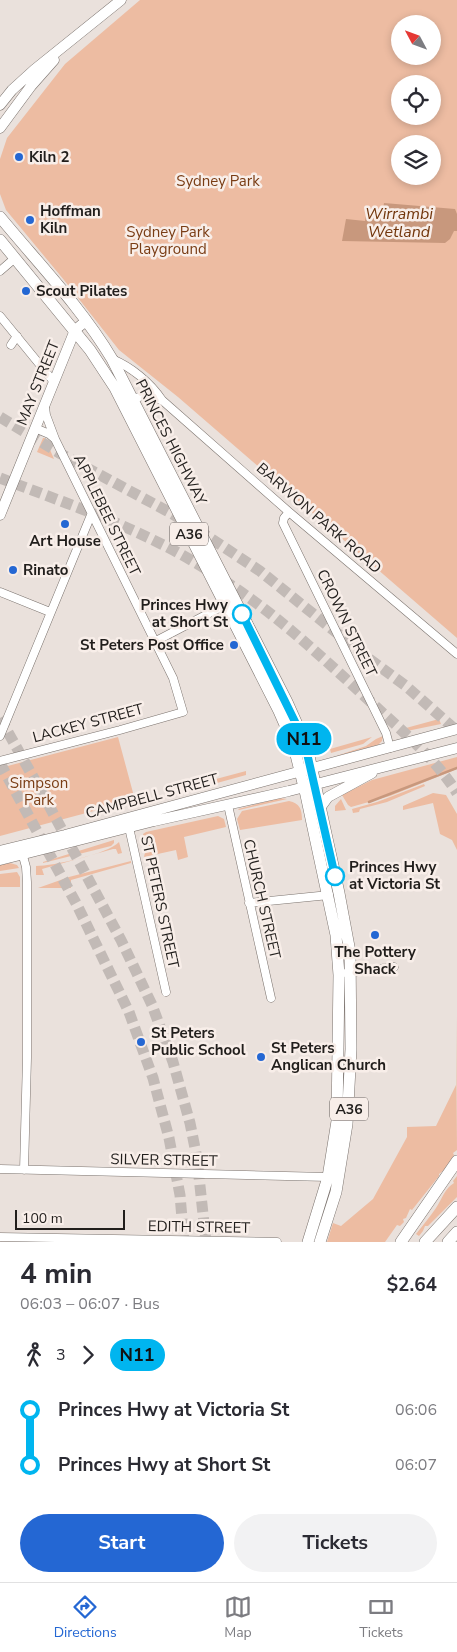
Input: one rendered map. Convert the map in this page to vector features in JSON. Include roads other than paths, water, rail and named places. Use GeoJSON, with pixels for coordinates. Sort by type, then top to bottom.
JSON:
{"type":"FeatureCollection","features":[{"type":"Feature","properties":{"kind":"highway","name":"A36"},"geometry":{"type":"LineString","coordinates":[[0,217],[86,321]]}},
{"type":"Feature","properties":{"kind":"highway","name":"A36"},"geometry":{"type":"LineString","coordinates":[[0,240],[75,330]]}},
{"type":"Feature","properties":{"kind":"highway","name":"PRINCES HIGHWAY"},"geometry":{"type":"LineString","coordinates":[[86,321],[112,359],[294,718],[304,740],[306,770]]}},
{"type":"Feature","properties":{"kind":"highway","name":"PRINCES HIGHWAY"},"geometry":{"type":"LineString","coordinates":[[75,330],[102,367],[133,400],[225,605],[288,728],[306,770],[344,974],[351,1049],[347,1124],[336,1192],[320,1242]]}},
{"type":"Feature","properties":{"kind":"highway","name":"PRINCES HIGHWAY"},"geometry":{"type":"LineString","coordinates":[[308,1242],[328,1177],[338,1102],[344,974],[348,938],[320,808],[310,786]]}},
{"type":"Feature","properties":{"kind":"highway"},"geometry":{"type":"LineString","coordinates":[[401,1242],[455,1164]]}},
{"type":"Feature","properties":{"kind":"highway"},"geometry":{"type":"LineString","coordinates":[[425,1242],[457,1207]]}},
{"type":"Feature","properties":{"kind":"highway"},"geometry":{"type":"LineString","coordinates":[[448,1242],[457,1232]]}},
{"type":"Feature","properties":{"kind":"main road"},"geometry":{"type":"LineString","coordinates":[[0,105],[19,84],[52,55],[121,0]]}},
{"type":"Feature","properties":{"kind":"main road"},"geometry":{"type":"LineString","coordinates":[[0,134],[2,124],[31,86],[70,42]]}},
{"type":"Feature","properties":{"kind":"main road","name":"MAY STREET"},"geometry":{"type":"LineString","coordinates":[[0,515],[75,330],[86,321]]}},
{"type":"Feature","properties":{"kind":"main road","name":"CAMPBELL STREET"},"geometry":{"type":"LineString","coordinates":[[0,860],[23,856],[128,822],[306,770],[457,729]]}},
{"type":"Feature","properties":{"kind":"main road"},"geometry":{"type":"LineString","coordinates":[[320,808],[328,797],[383,766],[457,748]]}},
{"type":"Feature","properties":{"kind":"main road","name":"CAMPBELL STREET"},"geometry":{"type":"LineString","coordinates":[[0,851],[128,822],[228,805],[310,786],[383,766]]}},
{"type":"Feature","properties":{"kind":"street"},"geometry":{"type":"LineString","coordinates":[[0,271],[15,258]]}},
{"type":"Feature","properties":{"kind":"street"},"geometry":{"type":"LineString","coordinates":[[0,316],[54,382]]}},
{"type":"Feature","properties":{"kind":"street"},"geometry":{"type":"LineString","coordinates":[[11,345],[17,336]]}},
{"type":"Feature","properties":{"kind":"street","name":"BARWON PARK ROAD"},"geometry":{"type":"LineString","coordinates":[[112,359],[124,364],[144,380],[163,401],[289,512],[457,654]]}},
{"type":"Feature","properties":{"kind":"street"},"geometry":{"type":"LineString","coordinates":[[133,400],[146,387],[144,380]]}},
{"type":"Feature","properties":{"kind":"street","name":"BARWON PARK ROAD"},"geometry":{"type":"LineString","coordinates":[[133,400],[150,395],[163,401]]}},
{"type":"Feature","properties":{"kind":"street","name":"APPLEBEE STREET"},"geometry":{"type":"LineString","coordinates":[[45,405],[46,415],[54,439],[173,678],[183,712]]}},
{"type":"Feature","properties":{"kind":"street"},"geometry":{"type":"LineString","coordinates":[[35,428],[49,434],[54,439]]}},
{"type":"Feature","properties":{"kind":"street","name":"CROWN STREET"},"geometry":{"type":"LineString","coordinates":[[289,512],[284,518],[283,523],[386,733],[390,748]]}},
{"type":"Feature","properties":{"kind":"street"},"geometry":{"type":"LineString","coordinates":[[0,736],[91,515]]}},
{"type":"Feature","properties":{"kind":"street"},"geometry":{"type":"LineString","coordinates":[[0,592],[50,612]]}},
{"type":"Feature","properties":{"kind":"street"},"geometry":{"type":"LineString","coordinates":[[154,642],[225,605]]}},
{"type":"Feature","properties":{"kind":"street","name":"LACKEY STREET"},"geometry":{"type":"LineString","coordinates":[[0,761],[183,712]]}},
{"type":"Feature","properties":{"kind":"street","name":"CHURCH STREET"},"geometry":{"type":"LineString","coordinates":[[228,805],[271,998]]}},
{"type":"Feature","properties":{"kind":"street","name":"ST PETERS STREET"},"geometry":{"type":"LineString","coordinates":[[128,822],[166,992]]}},
{"type":"Feature","properties":{"kind":"street"},"geometry":{"type":"LineString","coordinates":[[23,856],[27,882],[27,1058],[24,1170]]}},
{"type":"Feature","properties":{"kind":"street"},"geometry":{"type":"LineString","coordinates":[[249,903],[329,895]]}},
{"type":"Feature","properties":{"kind":"street"},"geometry":{"type":"LineString","coordinates":[[344,974],[394,967]]}},
{"type":"Feature","properties":{"kind":"street","name":"SILVER STREET"},"geometry":{"type":"LineString","coordinates":[[0,1170],[328,1177]]}},
{"type":"Feature","properties":{"kind":"street","name":"EDITH STREET"},"geometry":{"type":"LineString","coordinates":[[0,1237],[277,1242]]}},
{"type":"Feature","properties":{"kind":"water","name":"Wirrambi Wetland"},"geometry":{"type":"Polygon","coordinates":[[[384,203],[455,209],[457,214],[457,231],[454,231],[450,239],[445,243],[342,241],[346,219],[365,221],[366,216],[382,217],[384,203]]]}},
{"type":"Feature","properties":{"kind":"waterway"},"geometry":{"type":"LineString","coordinates":[[369,802],[457,768]]}},
{"type":"Feature","properties":{"kind":"tunnel"},"geometry":{"type":"LineString","coordinates":[[0,417],[61,454],[184,521]]}},
{"type":"Feature","properties":{"kind":"tunnel"},"geometry":{"type":"LineString","coordinates":[[0,478],[80,508],[133,531],[185,556],[209,571]]}},
{"type":"Feature","properties":{"kind":"tunnel"},"geometry":{"type":"LineString","coordinates":[[198,530],[260,571],[368,658],[406,686],[457,731]]}},
{"type":"Feature","properties":{"kind":"tunnel"},"geometry":{"type":"LineString","coordinates":[[223,580],[282,623],[337,671],[418,746],[449,781],[457,793]]}},
{"type":"Feature","properties":{"kind":"tunnel"},"geometry":{"type":"LineString","coordinates":[[0,718],[121,940],[152,1005],[173,1062],[190,1123],[197,1158],[206,1242]]}},
{"type":"Feature","properties":{"kind":"tunnel"},"geometry":{"type":"LineString","coordinates":[[0,763],[77,905],[129,1012],[153,1078],[169,1138],[180,1195],[184,1242]]}},
{"type":"Feature","properties":{"kind":"place","name":"Kiln 2"},"geometry":{"type":"Point","coordinates":[19,157]}},
{"type":"Feature","properties":{"kind":"place","name":"Hoffman Kiln"},"geometry":{"type":"Point","coordinates":[30,220]}},
{"type":"Feature","properties":{"kind":"place","name":"Scout Pilates"},"geometry":{"type":"Point","coordinates":[26,291]}},
{"type":"Feature","properties":{"kind":"place","name":"Art House"},"geometry":{"type":"Point","coordinates":[65,524]}},
{"type":"Feature","properties":{"kind":"place","name":"Rinato"},"geometry":{"type":"Point","coordinates":[13,570]}},
{"type":"Feature","properties":{"kind":"place","name":"Princes Hwy at Short St"},"geometry":{"type":"Point","coordinates":[242,614]}},
{"type":"Feature","properties":{"kind":"place","name":"St Peters Post Office"},"geometry":{"type":"Point","coordinates":[234,645]}},
{"type":"Feature","properties":{"kind":"place","name":"Princes Hwy at Victoria St"},"geometry":{"type":"Point","coordinates":[335,876]}},
{"type":"Feature","properties":{"kind":"place","name":"The Pottery Shack"},"geometry":{"type":"Point","coordinates":[375,935]}},
{"type":"Feature","properties":{"kind":"place","name":"St Peters Public School"},"geometry":{"type":"Point","coordinates":[141,1042]}},
{"type":"Feature","properties":{"kind":"place","name":"St Peters Anglican Church"},"geometry":{"type":"Point","coordinates":[261,1057]}},
{"type":"Feature","properties":{"kind":"park label","name":"Sydney Park"},"geometry":{"type":"Point","coordinates":[218,181]}},
{"type":"Feature","properties":{"kind":"park label","name":"Sydney Park Playground"},"geometry":{"type":"Point","coordinates":[168,240]}},
{"type":"Feature","properties":{"kind":"park label","name":"Simpson Park"},"geometry":{"type":"Point","coordinates":[39,792]}}]}
